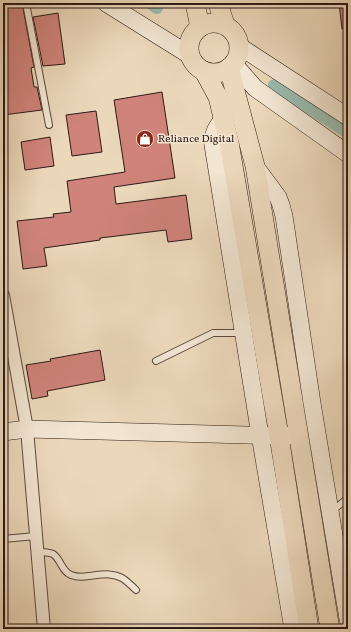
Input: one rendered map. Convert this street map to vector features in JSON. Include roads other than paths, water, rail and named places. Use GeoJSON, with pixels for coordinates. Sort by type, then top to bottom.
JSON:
{"type":"FeatureCollection","features":[{"type":"Feature","properties":{"kind":"main road"},"geometry":{"type":"LineString","coordinates":[[195,3],[200,27]]}},
{"type":"Feature","properties":{"kind":"main road"},"geometry":{"type":"LineString","coordinates":[[218,3],[225,25]]}},
{"type":"Feature","properties":{"kind":"main road"},"geometry":{"type":"LineString","coordinates":[[212,22],[225,25],[231,28],[238,39],[239,52],[237,58],[231,66],[216,73],[198,67],[191,56],[190,44],[192,37],[200,27],[206,24],[212,22]]}},
{"type":"Feature","properties":{"kind":"main road"},"geometry":{"type":"LineString","coordinates":[[231,66],[255,166],[330,629]]}},
{"type":"Feature","properties":{"kind":"main road"},"geometry":{"type":"LineString","coordinates":[[204,70],[218,97],[229,142],[279,436],[309,629]]}},
{"type":"Feature","properties":{"kind":"street"},"geometry":{"type":"LineString","coordinates":[[106,3],[191,56]]}},
{"type":"Feature","properties":{"kind":"street"},"geometry":{"type":"LineString","coordinates":[[239,46],[348,117]]}},
{"type":"Feature","properties":{"kind":"street"},"geometry":{"type":"LineString","coordinates":[[231,66],[255,88],[348,154]]}},
{"type":"Feature","properties":{"kind":"street"},"geometry":{"type":"LineString","coordinates":[[223,120],[214,133],[213,145],[293,629]]}},
{"type":"Feature","properties":{"kind":"street"},"geometry":{"type":"LineString","coordinates":[[255,166],[278,197],[284,216],[312,403],[348,619]]}},
{"type":"Feature","properties":{"kind":"street"},"geometry":{"type":"LineString","coordinates":[[3,295],[27,429],[44,629]]}},
{"type":"Feature","properties":{"kind":"street"},"geometry":{"type":"LineString","coordinates":[[3,432],[27,429],[279,436],[299,435]]}},
{"type":"Feature","properties":{"kind":"lane"},"geometry":{"type":"LineString","coordinates":[[26,3],[48,125]]}},
{"type":"Feature","properties":{"kind":"lane"},"geometry":{"type":"LineString","coordinates":[[156,361],[212,333],[244,332]]}},
{"type":"Feature","properties":{"kind":"lane"},"geometry":{"type":"LineString","coordinates":[[331,512],[348,498]]}},
{"type":"Feature","properties":{"kind":"lane"},"geometry":{"type":"LineString","coordinates":[[3,539],[36,536]]}},
{"type":"Feature","properties":{"kind":"lane"},"geometry":{"type":"LineString","coordinates":[[38,552],[53,554],[64,571],[74,576],[82,577],[111,575],[123,579],[136,590]]}},
{"type":"Feature","properties":{"kind":"waterway"},"geometry":{"type":"LineString","coordinates":[[150,3],[157,8]]}},
{"type":"Feature","properties":{"kind":"waterway"},"geometry":{"type":"LineString","coordinates":[[274,85],[348,133]]}},
{"type":"Feature","properties":{"kind":"place","name":"Reliance Digital"},"geometry":{"type":"Point","coordinates":[145,139]}}]}
